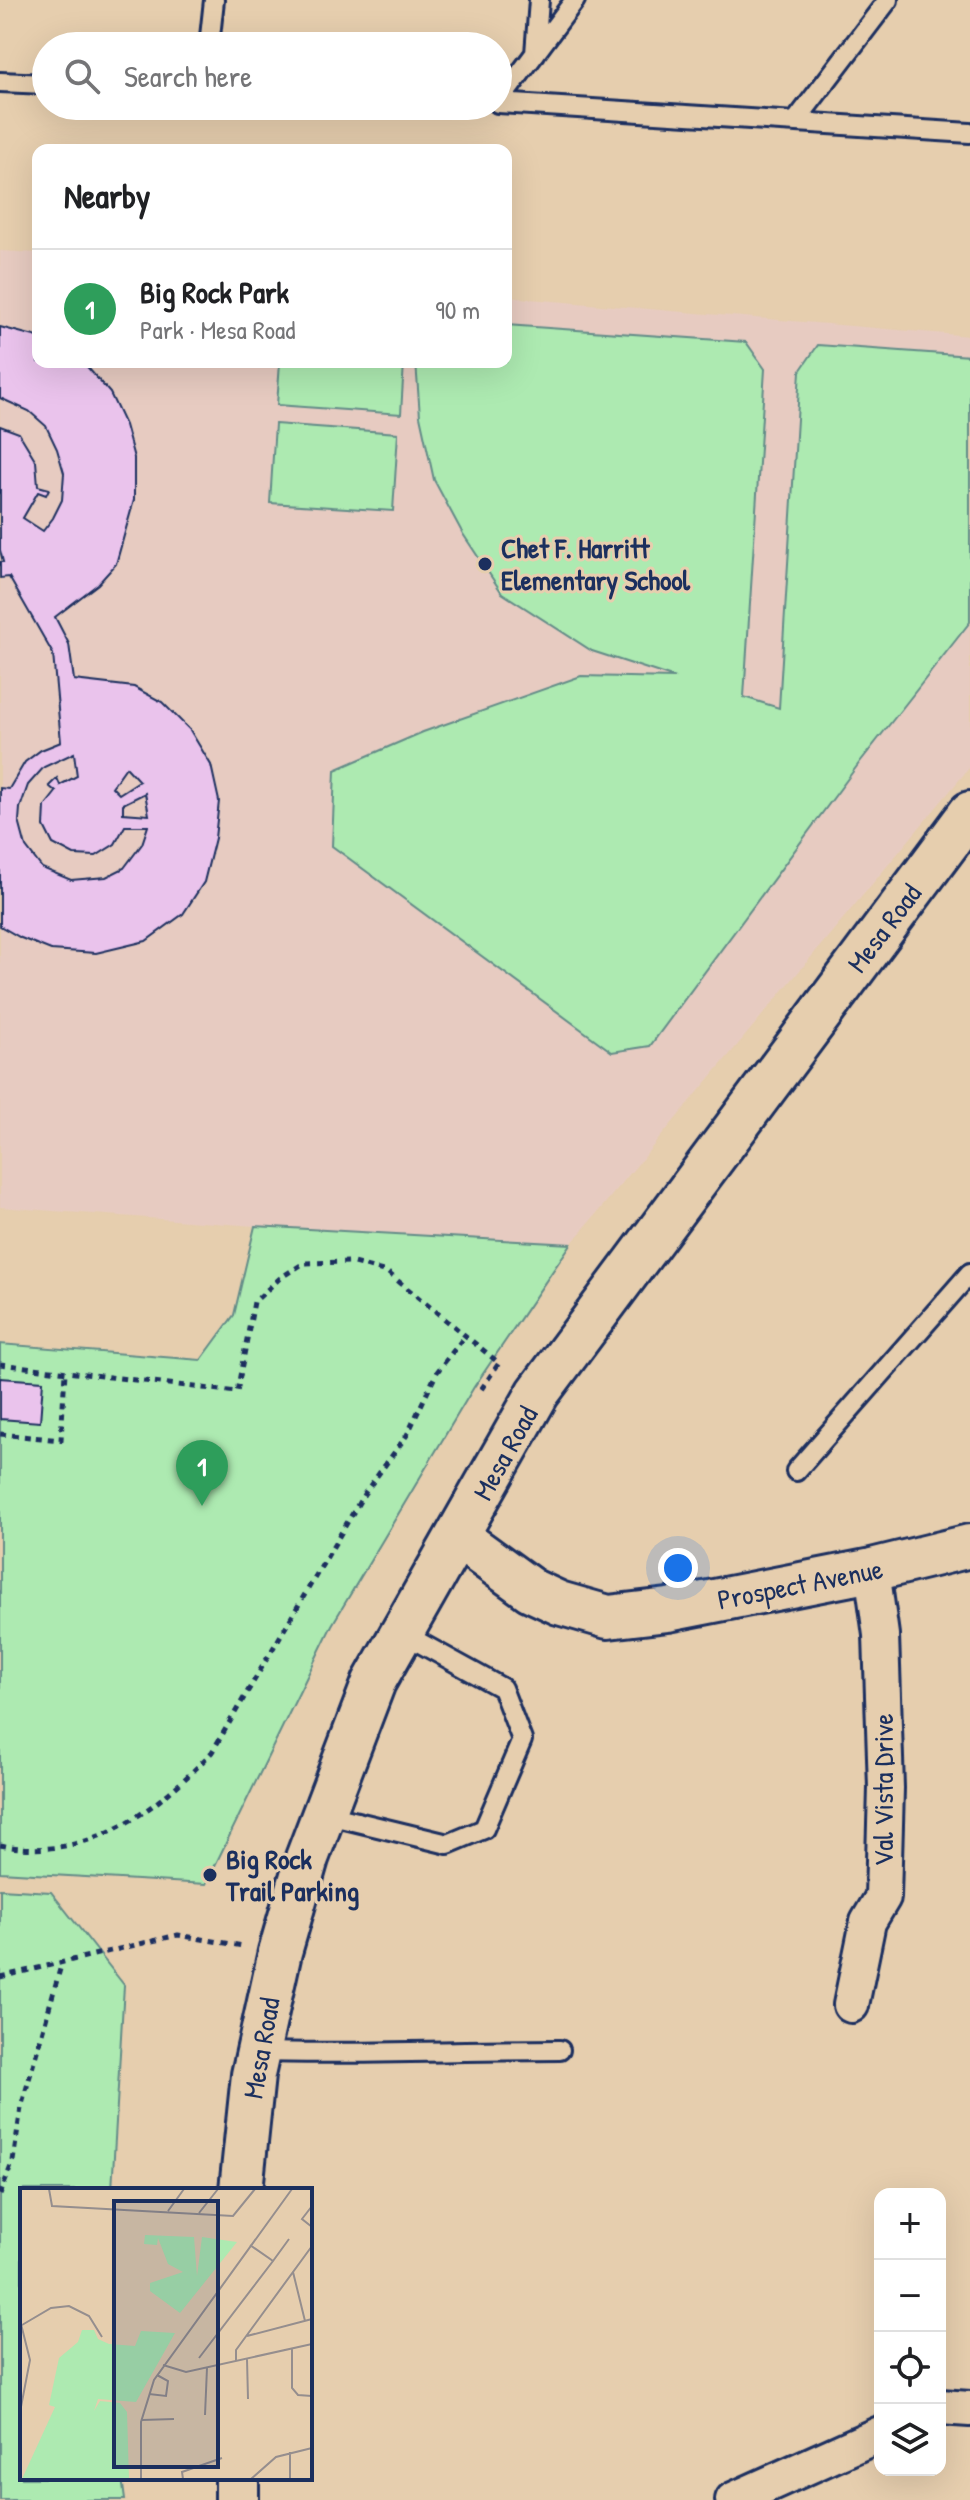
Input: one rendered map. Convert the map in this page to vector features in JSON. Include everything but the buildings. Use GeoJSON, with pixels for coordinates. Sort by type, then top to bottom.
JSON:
{"type":"FeatureCollection","features":[{"type":"Feature","properties":{"kind":"street","name":"Mesa Road"},"geometry":{"type":"LineString","coordinates":[[241,2188],[253,2075],[280,1952],[307,1858],[374,1682],[538,1393],[970,813]]}},
{"type":"Feature","properties":{"kind":"street","name":"Prospect Avenue"},"geometry":{"type":"LineString","coordinates":[[458,1537],[531,1590],[559,1603],[608,1617],[668,1610],[872,1570],[970,1546]]}},
{"type":"Feature","properties":{"kind":"street","name":"Val Vista Drive"},"geometry":{"type":"LineString","coordinates":[[851,2005],[868,1922],[883,1897],[886,1788],[881,1635],[872,1570]]}},
{"type":"Feature","properties":{"kind":"street"},"geometry":{"type":"LineString","coordinates":[[946,2407],[970,2409]]}},
{"type":"Feature","properties":{"kind":"street"},"geometry":{"type":"LineString","coordinates":[[733,2500],[874,2437]]}},
{"type":"Feature","properties":{"kind":"lane"},"geometry":{"type":"LineString","coordinates":[[211,32],[214,0]]}},
{"type":"Feature","properties":{"kind":"lane"},"geometry":{"type":"LineString","coordinates":[[535,57],[539,0]]}},
{"type":"Feature","properties":{"kind":"lane"},"geometry":{"type":"LineString","coordinates":[[512,86],[575,0]]}},
{"type":"Feature","properties":{"kind":"lane"},"geometry":{"type":"LineString","coordinates":[[795,122],[888,0]]}},
{"type":"Feature","properties":{"kind":"lane"},"geometry":{"type":"LineString","coordinates":[[0,82],[32,83]]}},
{"type":"Feature","properties":{"kind":"lane"},"geometry":{"type":"LineString","coordinates":[[512,104],[970,133]]}},
{"type":"Feature","properties":{"kind":"lane"},"geometry":{"type":"LineString","coordinates":[[796,1471],[970,1273]]}},
{"type":"Feature","properties":{"kind":"lane"},"geometry":{"type":"LineString","coordinates":[[324,1814],[448,1844],[484,1829],[522,1740],[502,1688],[402,1633]]}},
{"type":"Feature","properties":{"kind":"lane"},"geometry":{"type":"LineString","coordinates":[[259,2052],[329,2055],[438,2050],[560,2050]]}},
{"type":"Feature","properties":{"kind":"path"},"geometry":{"type":"LineString","coordinates":[[0,1364],[237,1392],[254,1302],[280,1278],[304,1263],[350,1262],[387,1272],[499,1363],[478,1394]]}},
{"type":"Feature","properties":{"kind":"path"},"geometry":{"type":"LineString","coordinates":[[0,1845],[59,1849],[102,1837],[179,1787],[212,1752],[364,1494],[407,1435],[437,1372],[465,1336]]}},
{"type":"Feature","properties":{"kind":"path"},"geometry":{"type":"LineString","coordinates":[[0,1434],[61,1440],[65,1372]]}},
{"type":"Feature","properties":{"kind":"path"},"geometry":{"type":"LineString","coordinates":[[0,1977],[178,1935],[280,1952]]}},
{"type":"Feature","properties":{"kind":"path"},"geometry":{"type":"LineString","coordinates":[[0,2195],[13,2161],[21,2108],[62,1962]]}},
{"type":"Feature","properties":{"kind":"shaded area","name":"Chet F. Harritt Elementary School"},"geometry":{"type":"Polygon","coordinates":[[[0,251],[32,253],[32,368],[512,368],[512,298],[970,336],[970,767],[571,1244],[255,1226],[0,1207],[0,251]]]}},
{"type":"Feature","properties":{"kind":"green space"},"geometry":{"type":"Polygon","coordinates":[[[512,325],[746,342],[765,369],[744,697],[779,708],[800,371],[818,345],[970,356],[970,622],[860,762],[650,1046],[612,1052],[332,846],[335,770],[423,732],[581,676],[675,678],[592,651],[502,593],[463,534],[434,480],[420,416],[416,368],[512,368],[512,325]]]}},
{"type":"Feature","properties":{"kind":"green space"},"geometry":{"type":"Polygon","coordinates":[[[280,368],[404,368],[401,414],[277,405],[280,368]]]}},
{"type":"Feature","properties":{"kind":"green space"},"geometry":{"type":"Polygon","coordinates":[[[275,424],[398,433],[393,511],[270,503],[275,424]]]}},
{"type":"Feature","properties":{"kind":"green space"},"geometry":{"type":"Polygon","coordinates":[[[255,1226],[571,1244],[474,1387],[332,1625],[206,1884],[0,1872],[0,1344],[201,1360],[234,1315],[255,1226]]]}},
{"type":"Feature","properties":{"kind":"green space"},"geometry":{"type":"Polygon","coordinates":[[[0,1889],[51,1892],[124,1985],[112,2188],[20,2188],[20,2480],[122,2480],[125,2500],[0,2500],[0,1889]]]}},
{"type":"Feature","properties":{"kind":"place","name":"Chet F. Harritt Elementary School"},"geometry":{"type":"Point","coordinates":[485,564]}},
{"type":"Feature","properties":{"kind":"place","name":"Big Rock Park"},"geometry":{"type":"Point","coordinates":[202,1506]}},
{"type":"Feature","properties":{"kind":"place","name":"Big Rock Trail Parking"},"geometry":{"type":"Point","coordinates":[210,1875]}}]}
